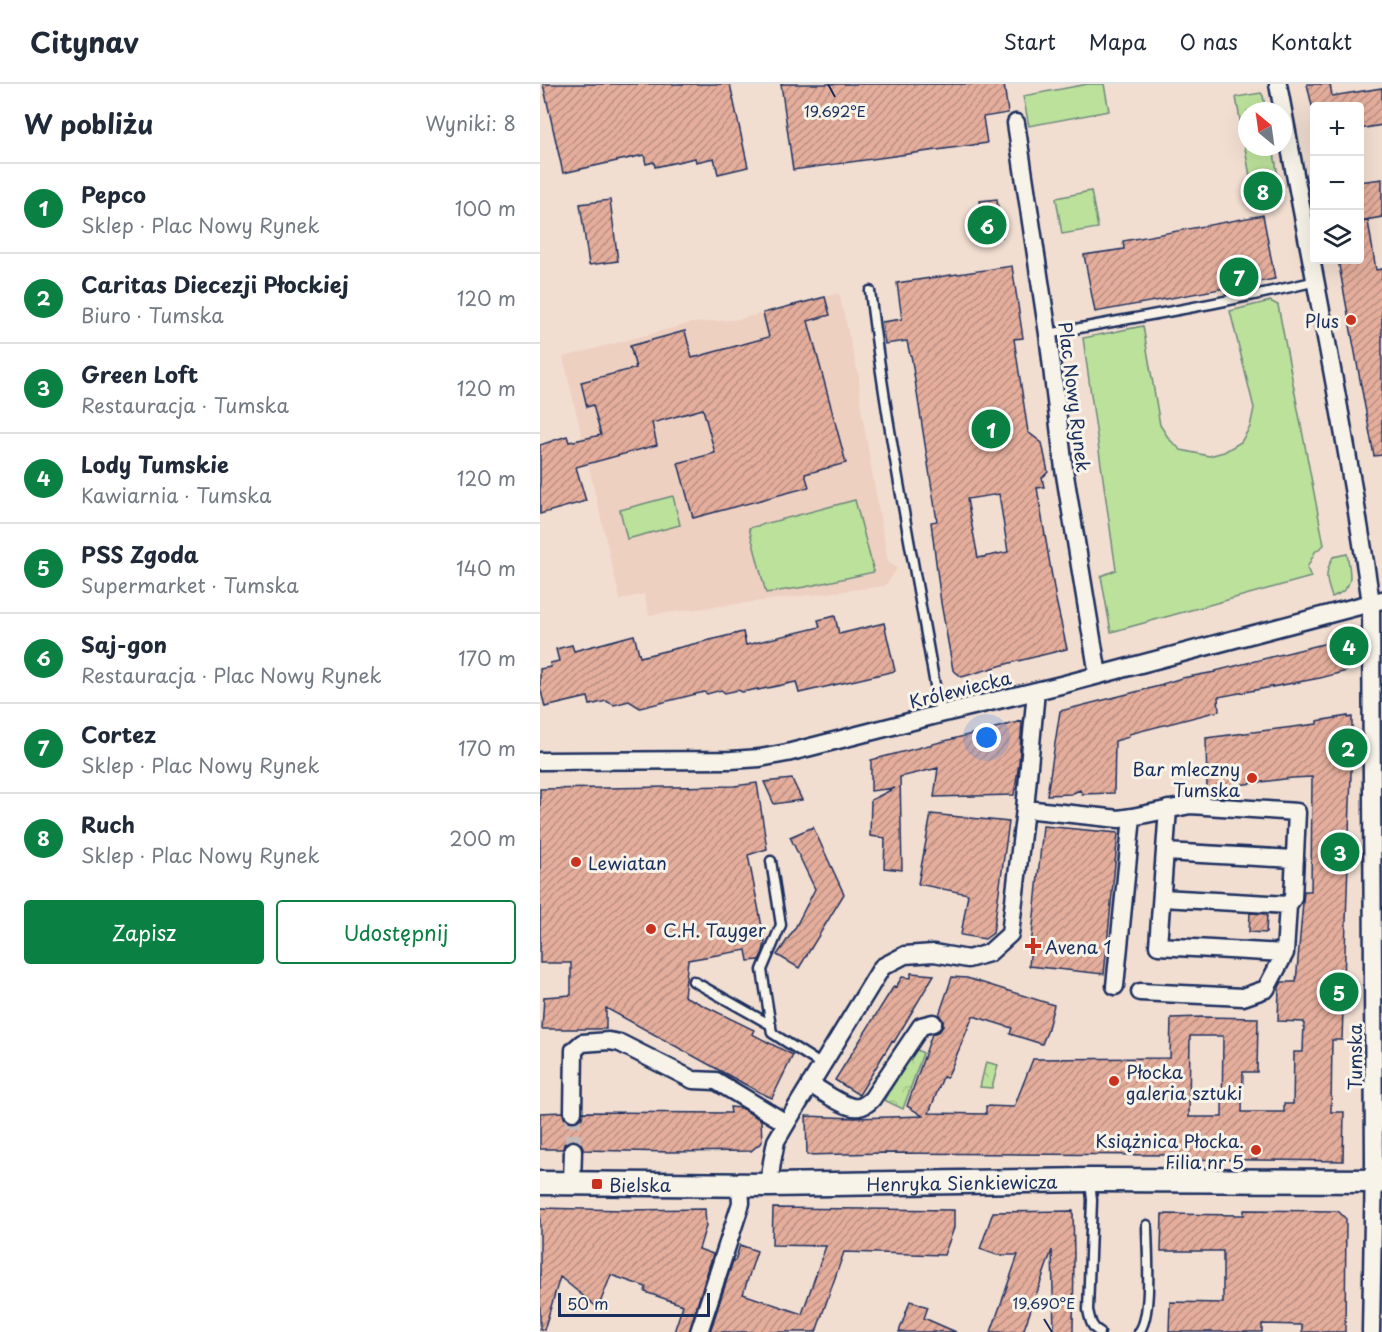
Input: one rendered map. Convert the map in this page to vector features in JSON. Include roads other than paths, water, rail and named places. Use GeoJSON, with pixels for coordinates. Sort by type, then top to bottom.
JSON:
{"type":"FeatureCollection","features":[{"type":"Feature","properties":{"kind":"street"},"geometry":{"type":"LineString","coordinates":[[1278,84],[1316,280],[1362,545],[1376,601]]}},
{"type":"Feature","properties":{"kind":"street","name":"Plac Nowy Rynek"},"geometry":{"type":"LineString","coordinates":[[1016,123],[1048,334],[1064,469],[1098,675]]}},
{"type":"Feature","properties":{"kind":"street","name":"Królewiecka"},"geometry":{"type":"LineString","coordinates":[[540,761],[731,760],[787,753],[1098,675],[1376,601]]}},
{"type":"Feature","properties":{"kind":"street","name":"Tumska"},"geometry":{"type":"LineString","coordinates":[[1371,1332],[1377,1181],[1376,601]]}},
{"type":"Feature","properties":{"kind":"street"},"geometry":{"type":"LineString","coordinates":[[770,1185],[776,1142],[882,968],[905,955],[934,953],[968,959],[989,953],[1010,934],[1036,691]]}},
{"type":"Feature","properties":{"kind":"street"},"geometry":{"type":"LineString","coordinates":[[1025,809],[1119,819],[1190,805],[1297,812],[1293,898],[1288,905],[1285,953],[1266,989],[1243,997],[1140,992]]}},
{"type":"Feature","properties":{"kind":"street"},"geometry":{"type":"LineString","coordinates":[[1168,809],[1158,946],[1285,953]]}},
{"type":"Feature","properties":{"kind":"street"},"geometry":{"type":"LineString","coordinates":[[1115,986],[1132,817]]}},
{"type":"Feature","properties":{"kind":"street"},"geometry":{"type":"LineString","coordinates":[[1165,852],[1295,859]]}},
{"type":"Feature","properties":{"kind":"street"},"geometry":{"type":"LineString","coordinates":[[1162,898],[1288,905]]}},
{"type":"Feature","properties":{"kind":"street"},"geometry":{"type":"LineString","coordinates":[[810,1084],[848,1106],[857,1108],[866,1104],[872,1099],[921,1026],[933,1023]]}},
{"type":"Feature","properties":{"kind":"street"},"geometry":{"type":"LineString","coordinates":[[573,1112],[574,1050],[582,1043],[609,1041],[620,1043],[693,1080],[716,1081],[786,1123]]}},
{"type":"Feature","properties":{"kind":"street"},"geometry":{"type":"LineString","coordinates":[[572,1184],[573,1149]]}},
{"type":"Feature","properties":{"kind":"street","name":"Henryka Sienkiewicza"},"geometry":{"type":"LineString","coordinates":[[540,1184],[770,1185],[1090,1180],[1377,1181]]}},
{"type":"Feature","properties":{"kind":"street"},"geometry":{"type":"LineString","coordinates":[[699,1332],[741,1203],[740,1184]]}},
{"type":"Feature","properties":{"kind":"lane"},"geometry":{"type":"LineString","coordinates":[[1048,334],[1284,289],[1316,280]]}},
{"type":"Feature","properties":{"kind":"lane"},"geometry":{"type":"LineString","coordinates":[[870,291],[876,343],[940,714]]}},
{"type":"Feature","properties":{"kind":"lane"},"geometry":{"type":"LineString","coordinates":[[771,861],[781,925],[762,970],[772,1033],[822,1065]]}},
{"type":"Feature","properties":{"kind":"lane"},"geometry":{"type":"LineString","coordinates":[[693,981],[771,1024]]}},
{"type":"Feature","properties":{"kind":"lane"},"geometry":{"type":"LineString","coordinates":[[1090,1180],[1092,1200],[1089,1310],[1090,1321],[1100,1332]]}},
{"type":"Feature","properties":{"kind":"lane"},"geometry":{"type":"LineString","coordinates":[[1139,1332],[1143,1327],[1147,1311],[1147,1225]]}},
{"type":"Feature","properties":{"kind":"tunnel"},"geometry":{"type":"LineString","coordinates":[[573,1112],[573,1150]]}},
{"type":"Feature","properties":{"kind":"place","name":"Ruch"},"geometry":{"type":"Point","coordinates":[1263,191]}},
{"type":"Feature","properties":{"kind":"place","name":"Saj-gon"},"geometry":{"type":"Point","coordinates":[987,225]}},
{"type":"Feature","properties":{"kind":"place","name":"Cortez"},"geometry":{"type":"Point","coordinates":[1239,277]}},
{"type":"Feature","properties":{"kind":"place","name":"Plus"},"geometry":{"type":"Point","coordinates":[1351,320]}},
{"type":"Feature","properties":{"kind":"place","name":"Pepco"},"geometry":{"type":"Point","coordinates":[991,429]}},
{"type":"Feature","properties":{"kind":"place","name":"Lody Tumskie"},"geometry":{"type":"Point","coordinates":[1349,646]}},
{"type":"Feature","properties":{"kind":"place","name":"Caritas Diecezji Płockiej"},"geometry":{"type":"Point","coordinates":[1348,748]}},
{"type":"Feature","properties":{"kind":"place","name":"Bar mleczny Tumska"},"geometry":{"type":"Point","coordinates":[1252,778]}},
{"type":"Feature","properties":{"kind":"place","name":"Green Loft"},"geometry":{"type":"Point","coordinates":[1340,852]}},
{"type":"Feature","properties":{"kind":"place","name":"Lewiatan"},"geometry":{"type":"Point","coordinates":[576,862]}},
{"type":"Feature","properties":{"kind":"place","name":"C.H. Tayger"},"geometry":{"type":"Point","coordinates":[651,929]}},
{"type":"Feature","properties":{"kind":"place","name":"Avena 1"},"geometry":{"type":"Point","coordinates":[1033,946]}},
{"type":"Feature","properties":{"kind":"place","name":"PSS Zgoda"},"geometry":{"type":"Point","coordinates":[1339,992]}},
{"type":"Feature","properties":{"kind":"place","name":"Płocka galeria sztuki"},"geometry":{"type":"Point","coordinates":[1114,1081]}},
{"type":"Feature","properties":{"kind":"place","name":"Książnica Płocka. Filia nr 5"},"geometry":{"type":"Point","coordinates":[1256,1150]}},
{"type":"Feature","properties":{"kind":"place","name":"Bielska"},"geometry":{"type":"Point","coordinates":[597,1184]}}]}
